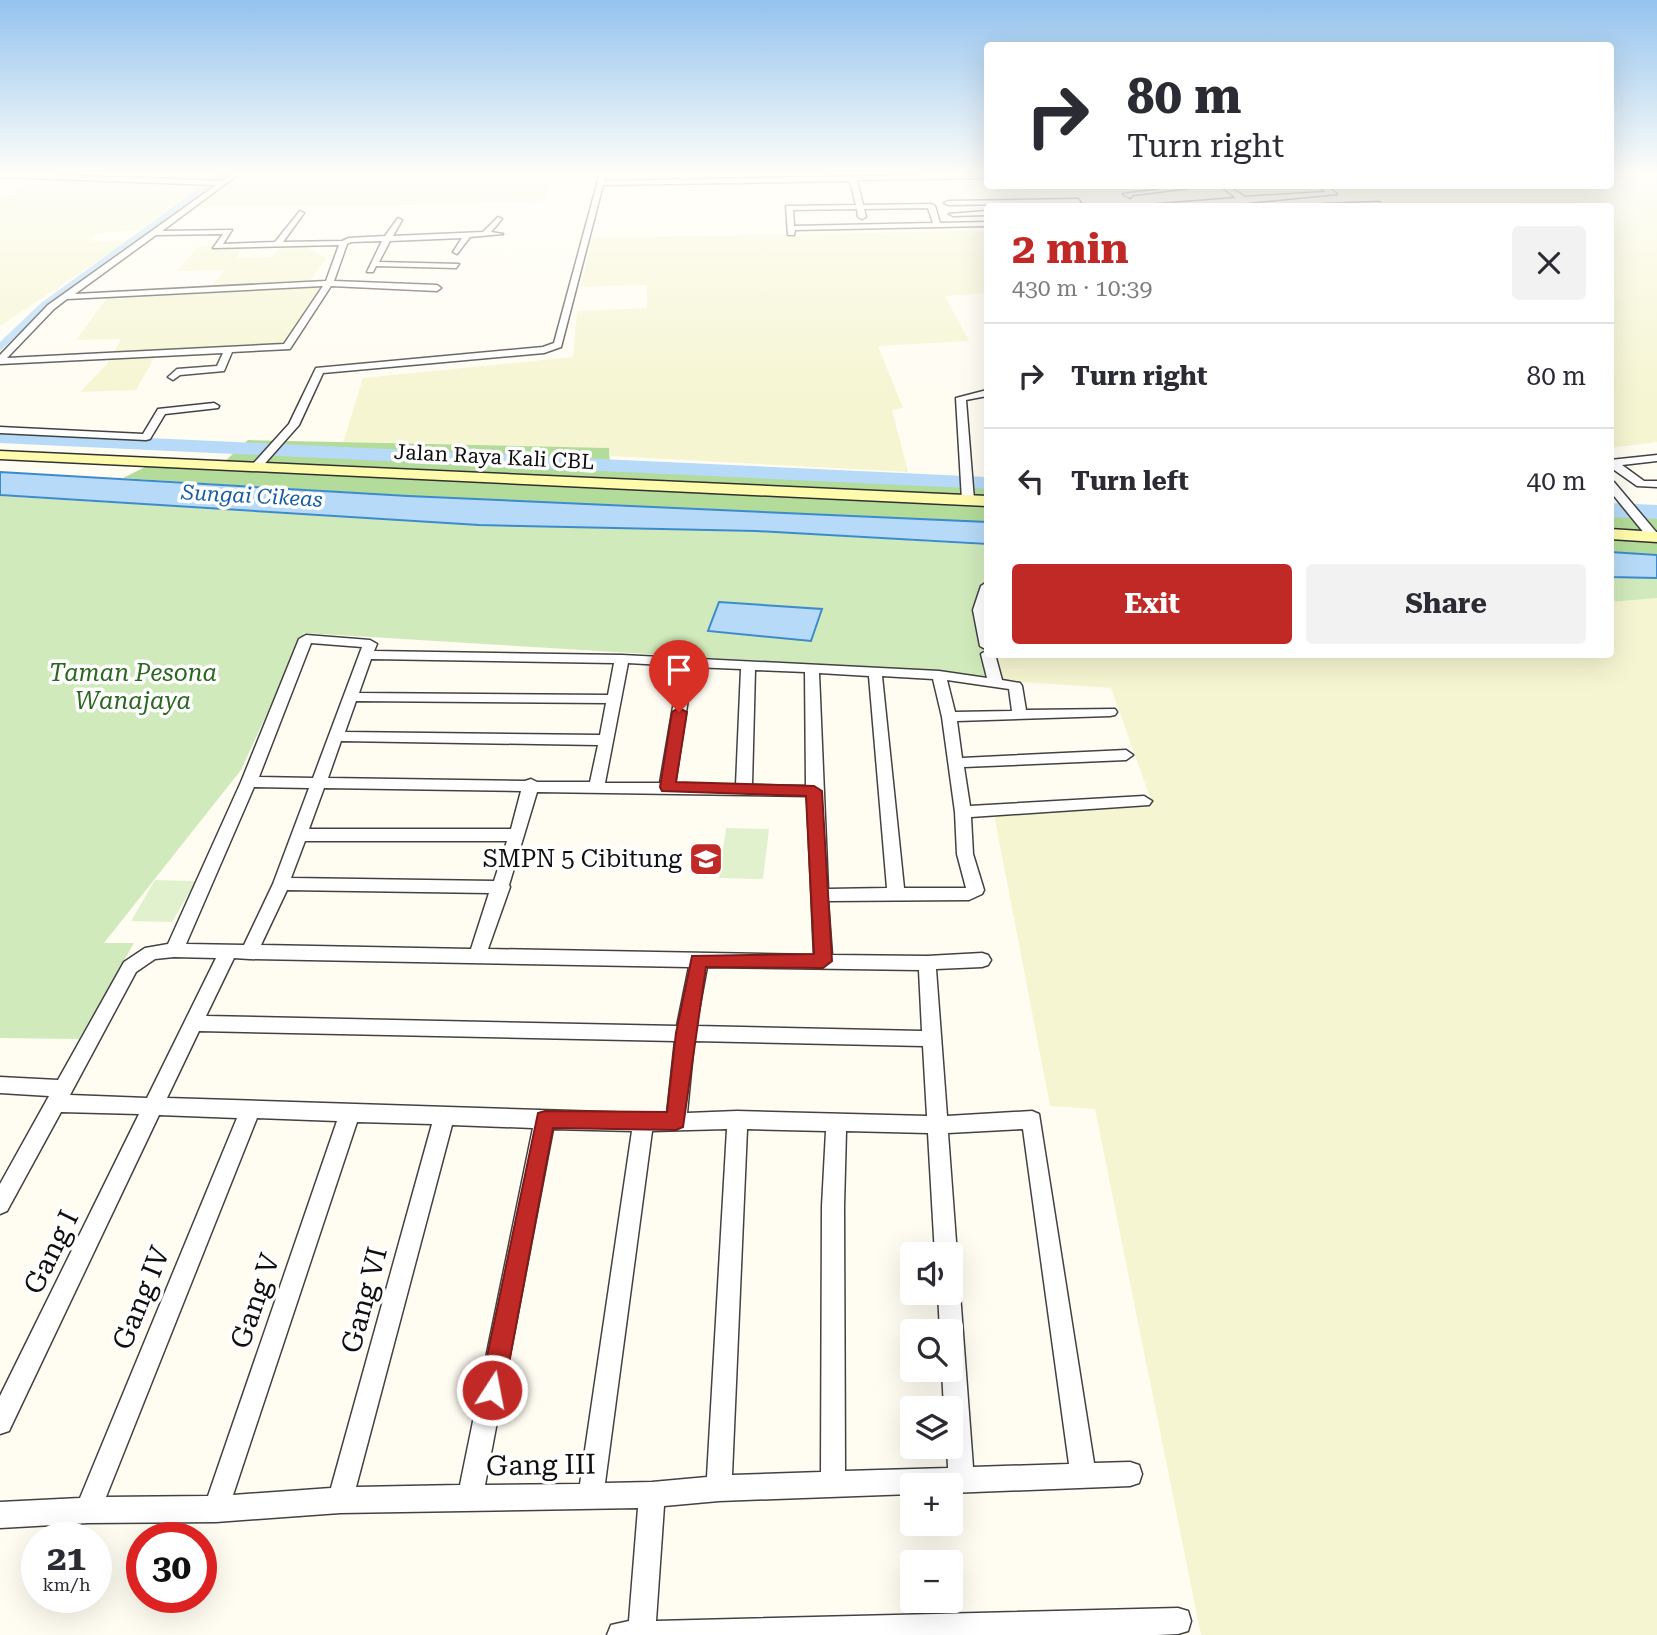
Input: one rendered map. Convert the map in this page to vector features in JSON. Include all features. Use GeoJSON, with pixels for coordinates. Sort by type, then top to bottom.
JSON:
{"type":"FeatureCollection","features":[{"type":"Feature","properties":{"kind":"main road","name":"Jalan Raya Kali CBL"},"geometry":{"type":"LineString","coordinates":[[0,455],[260,462],[967,495],[984,500]]}},
{"type":"Feature","properties":{"kind":"main road"},"geometry":{"type":"LineString","coordinates":[[1614,534],[1655,536]]}},
{"type":"Feature","properties":{"kind":"street"},"geometry":{"type":"LineString","coordinates":[[0,361],[37,320],[131,249]]}},
{"type":"Feature","properties":{"kind":"street"},"geometry":{"type":"LineString","coordinates":[[0,361],[277,350],[290,346],[328,283],[341,249]]}},
{"type":"Feature","properties":{"kind":"street"},"geometry":{"type":"LineString","coordinates":[[358,283],[383,249]]}},
{"type":"Feature","properties":{"kind":"street"},"geometry":{"type":"LineString","coordinates":[[260,462],[294,425],[318,370],[544,350],[558,345],[583,249]]}},
{"type":"Feature","properties":{"kind":"street"},"geometry":{"type":"LineString","coordinates":[[374,264],[456,266]]}},
{"type":"Feature","properties":{"kind":"street"},"geometry":{"type":"LineString","coordinates":[[65,297],[328,283],[437,288]]}},
{"type":"Feature","properties":{"kind":"street"},"geometry":{"type":"LineString","coordinates":[[173,377],[177,372],[221,369],[228,352]]}},
{"type":"Feature","properties":{"kind":"street"},"geometry":{"type":"LineString","coordinates":[[967,495],[961,398],[984,394]]}},
{"type":"Feature","properties":{"kind":"street"},"geometry":{"type":"LineString","coordinates":[[0,430],[146,437],[162,411],[214,406]]}},
{"type":"Feature","properties":{"kind":"street"},"geometry":{"type":"LineString","coordinates":[[1614,463],[1657,458]]}},
{"type":"Feature","properties":{"kind":"street"},"geometry":{"type":"LineString","coordinates":[[1614,465],[1641,484],[1657,484]]}},
{"type":"Feature","properties":{"kind":"street"},"geometry":{"type":"LineString","coordinates":[[1614,488],[1655,536]]}},
{"type":"Feature","properties":{"kind":"street"},"geometry":{"type":"LineString","coordinates":[[984,595],[979,610],[984,632]]}},
{"type":"Feature","properties":{"kind":"street"},"geometry":{"type":"LineString","coordinates":[[174,950],[249,782],[306,639],[370,644],[281,884],[249,952]]}},
{"type":"Feature","properties":{"kind":"street"},"geometry":{"type":"LineString","coordinates":[[366,655],[622,659],[939,675],[1015,686],[1020,715]]}},
{"type":"Feature","properties":{"kind":"street"},"geometry":{"type":"LineString","coordinates":[[989,658],[996,684]]}},
{"type":"Feature","properties":{"kind":"street"},"geometry":{"type":"LineString","coordinates":[[597,786],[622,659]]}},
{"type":"Feature","properties":{"kind":"street"},"geometry":{"type":"LineString","coordinates":[[667,787],[687,662]]}},
{"type":"Feature","properties":{"kind":"street"},"geometry":{"type":"LineString","coordinates":[[744,789],[748,665]]}},
{"type":"Feature","properties":{"kind":"street"},"geometry":{"type":"LineString","coordinates":[[812,668],[814,791],[823,961]]}},
{"type":"Feature","properties":{"kind":"street"},"geometry":{"type":"LineString","coordinates":[[875,671],[896,893]]}},
{"type":"Feature","properties":{"kind":"street"},"geometry":{"type":"LineString","coordinates":[[821,895],[969,894],[976,890],[965,854],[963,812],[949,717],[939,675]]}},
{"type":"Feature","properties":{"kind":"street"},"geometry":{"type":"LineString","coordinates":[[350,696],[614,699]]}},
{"type":"Feature","properties":{"kind":"street"},"geometry":{"type":"LineString","coordinates":[[949,717],[1110,712]]}},
{"type":"Feature","properties":{"kind":"street"},"geometry":{"type":"LineString","coordinates":[[335,736],[606,740]]}},
{"type":"Feature","properties":{"kind":"street"},"geometry":{"type":"LineString","coordinates":[[955,763],[1126,755]]}},
{"type":"Feature","properties":{"kind":"street"},"geometry":{"type":"LineString","coordinates":[[249,782],[531,784],[814,791]]}},
{"type":"Feature","properties":{"kind":"street"},"geometry":{"type":"LineString","coordinates":[[477,956],[502,887],[531,784]]}},
{"type":"Feature","properties":{"kind":"street"},"geometry":{"type":"LineString","coordinates":[[963,812],[1144,801]]}},
{"type":"Feature","properties":{"kind":"street"},"geometry":{"type":"LineString","coordinates":[[300,835],[517,835]]}},
{"type":"Feature","properties":{"kind":"street"},"geometry":{"type":"LineString","coordinates":[[281,884],[502,887]]}},
{"type":"Feature","properties":{"kind":"street"},"geometry":{"type":"LineString","coordinates":[[0,1204],[130,967],[151,953],[174,950],[927,963],[982,960]]}},
{"type":"Feature","properties":{"kind":"street","name":"Gang I"},"geometry":{"type":"LineString","coordinates":[[0,1422],[155,1108],[228,952]]}},
{"type":"Feature","properties":{"kind":"street"},"geometry":{"type":"LineString","coordinates":[[676,1121],[685,1033],[699,961]]}},
{"type":"Feature","properties":{"kind":"street"},"geometry":{"type":"LineString","coordinates":[[927,963],[945,1242]]}},
{"type":"Feature","properties":{"kind":"street"},"geometry":{"type":"LineString","coordinates":[[195,1023],[931,1039]]}},
{"type":"Feature","properties":{"kind":"street"},"geometry":{"type":"LineString","coordinates":[[0,1085],[59,1096],[155,1108],[643,1123],[737,1121],[938,1125],[1032,1121],[1035,1126],[1083,1473]]}},
{"type":"Feature","properties":{"kind":"street","name":"Gang IV"},"geometry":{"type":"LineString","coordinates":[[88,1510],[250,1110]]}},
{"type":"Feature","properties":{"kind":"street","name":"Gang V"},"geometry":{"type":"LineString","coordinates":[[216,1509],[350,1112]]}},
{"type":"Feature","properties":{"kind":"street","name":"Gang VI"},"geometry":{"type":"LineString","coordinates":[[340,1500],[445,1115]]}},
{"type":"Feature","properties":{"kind":"street"},"geometry":{"type":"LineString","coordinates":[[470,1497],[545,1119]]}},
{"type":"Feature","properties":{"kind":"street"},"geometry":{"type":"LineString","coordinates":[[719,1488],[737,1121]]}},
{"type":"Feature","properties":{"kind":"street"},"geometry":{"type":"LineString","coordinates":[[591,1495],[643,1123]]}},
{"type":"Feature","properties":{"kind":"street"},"geometry":{"type":"LineString","coordinates":[[833,1485],[833,1182],[836,1124]]}},
{"type":"Feature","properties":{"kind":"street"},"geometry":{"type":"LineString","coordinates":[[950,1305],[961,1473]]}},
{"type":"Feature","properties":{"kind":"street","name":"Gang III"},"geometry":{"type":"LineString","coordinates":[[963,1479],[1083,1473],[1130,1474]]}},
{"type":"Feature","properties":{"kind":"street","name":"Gang III"},"geometry":{"type":"LineString","coordinates":[[0,1515],[88,1510],[216,1509],[340,1500],[652,1495],[719,1488],[900,1482]]}},
{"type":"Feature","properties":{"kind":"street"},"geometry":{"type":"LineString","coordinates":[[652,1495],[632,1634],[1178,1621]]}},
{"type":"Feature","properties":{"kind":"green space"},"geometry":{"type":"Polygon","coordinates":[[[0,249],[115,249],[0,326],[0,249]]]}},
{"type":"Feature","properties":{"kind":"green space"},"geometry":{"type":"Polygon","coordinates":[[[196,249],[240,249],[237,258],[272,257],[278,249],[310,249],[327,258],[306,285],[326,285],[293,348],[157,353],[136,390],[80,392],[107,364],[121,339],[76,340],[107,298],[208,291],[224,270],[177,271],[196,249]]]}},
{"type":"Feature","properties":{"kind":"green space"},"geometry":{"type":"Polygon","coordinates":[[[589,249],[984,249],[984,293],[945,296],[969,341],[878,346],[903,408],[892,410],[908,472],[611,456],[608,448],[343,443],[363,378],[573,357],[577,311],[647,308],[647,285],[581,287],[589,249]]]}},
{"type":"Feature","properties":{"kind":"green space"},"geometry":{"type":"Polygon","coordinates":[[[1614,249],[1657,249],[1657,442],[1614,447],[1614,249]]]}},
{"type":"Feature","properties":{"kind":"green space"},"geometry":{"type":"Polygon","coordinates":[[[248,440],[609,448],[610,466],[984,484],[984,522],[408,496],[123,478],[153,463],[223,463],[248,440]]]}},
{"type":"Feature","properties":{"kind":"green space","name":"Taman Pesona Wanajaya"},"geometry":{"type":"Polygon","coordinates":[[[0,496],[479,525],[756,531],[984,545],[984,658],[996,658],[996,680],[926,671],[304,633],[241,770],[104,943],[134,943],[79,1039],[0,1038],[0,496]]]}},
{"type":"Feature","properties":{"kind":"green space"},"geometry":{"type":"Polygon","coordinates":[[[1614,513],[1657,516],[1657,555],[1614,552],[1614,513]]]}},
{"type":"Feature","properties":{"kind":"green space"},"geometry":{"type":"Polygon","coordinates":[[[1614,577],[1657,578],[1657,598],[1614,602],[1614,577]]]}},
{"type":"Feature","properties":{"kind":"green space"},"geometry":{"type":"Polygon","coordinates":[[[1657,598],[1657,1635],[1201,1635],[1095,1109],[1050,1106],[994,814],[1152,803],[1111,688],[996,680],[996,658],[1614,658],[1614,602],[1657,598]]]}},
{"type":"Feature","properties":{"kind":"green space"},"geometry":{"type":"Polygon","coordinates":[[[726,828],[769,829],[763,879],[719,878],[726,828]]]}},
{"type":"Feature","properties":{"kind":"green space"},"geometry":{"type":"Polygon","coordinates":[[[155,880],[196,881],[172,922],[131,921],[155,880]]]}},
{"type":"Feature","properties":{"kind":"water","name":"Sungai Cikeas"},"geometry":{"type":"Polygon","coordinates":[[[0,472],[408,496],[984,522],[984,544],[756,531],[479,525],[0,495],[0,472]]]}},
{"type":"Feature","properties":{"kind":"water"},"geometry":{"type":"Polygon","coordinates":[[[1614,552],[1657,555],[1657,578],[1614,577],[1614,552]]]}},
{"type":"Feature","properties":{"kind":"water"},"geometry":{"type":"Polygon","coordinates":[[[719,602],[822,609],[811,641],[708,631],[719,602]]]}},
{"type":"Feature","properties":{"kind":"waterway"},"geometry":{"type":"LineString","coordinates":[[0,348],[44,305],[120,249]]}},
{"type":"Feature","properties":{"kind":"waterway"},"geometry":{"type":"LineString","coordinates":[[0,437],[984,483]]}},
{"type":"Feature","properties":{"kind":"waterway"},"geometry":{"type":"LineString","coordinates":[[1614,510],[1657,512]]}},
{"type":"Feature","properties":{"kind":"place","name":"SMPN 5 Cibitung"},"geometry":{"type":"Point","coordinates":[706,859]}},
{"type":"Feature","properties":{"kind":"route"},"geometry":{"type":"LineString","coordinates":[[492,1390],[545,1119],[643,1123],[676,1121],[685,1033],[699,961],[823,961],[814,791],[667,787],[679,712]]}}]}
